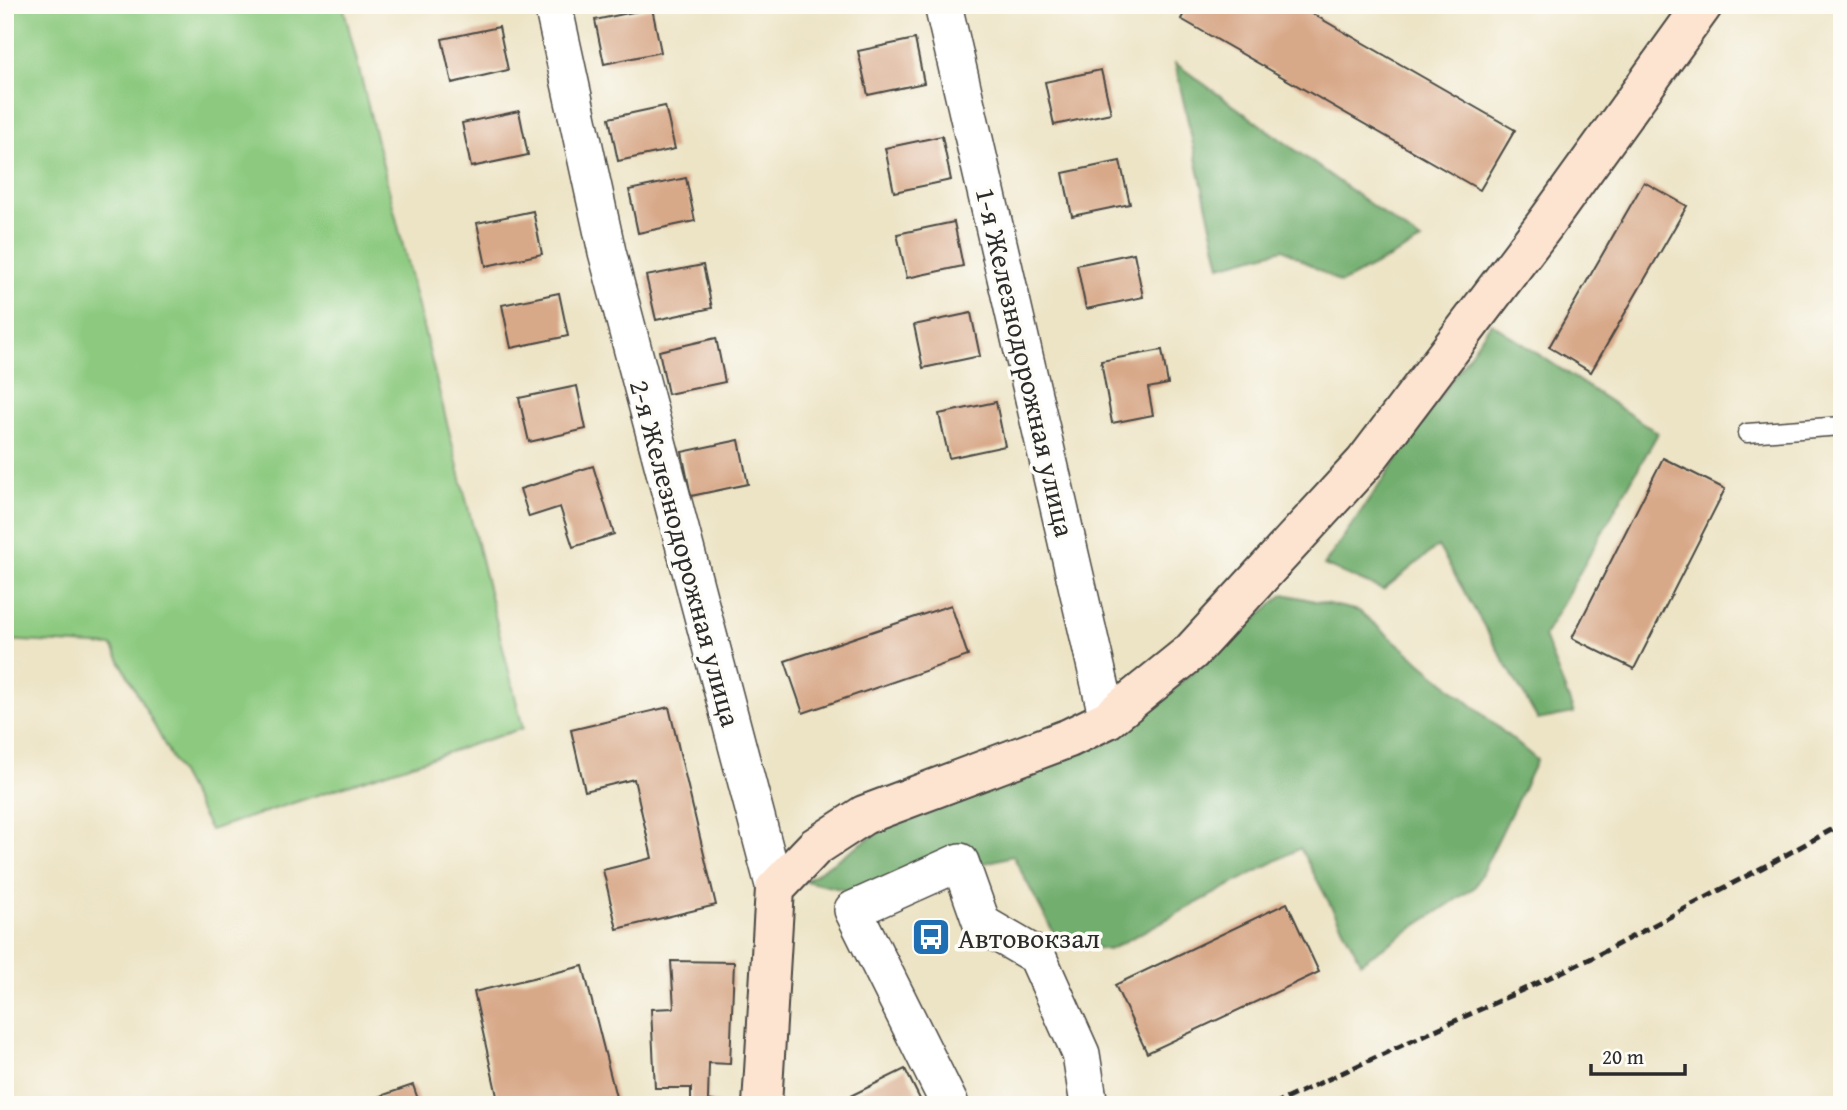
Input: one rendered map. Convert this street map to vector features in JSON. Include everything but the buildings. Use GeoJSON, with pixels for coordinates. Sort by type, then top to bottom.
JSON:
{"type":"FeatureCollection","features":[{"type":"Feature","properties":{"kind":"street","name":"2-я Железнодорожная улица"},"geometry":{"type":"LineString","coordinates":[[553,5],[607,252],[775,889],[762,1105]]}},
{"type":"Feature","properties":{"kind":"street","name":"1-я Железнодорожная улица"},"geometry":{"type":"LineString","coordinates":[[943,5],[1108,719]]}},
{"type":"Feature","properties":{"kind":"street"},"geometry":{"type":"LineString","coordinates":[[775,889],[816,847],[864,815],[1059,742],[1108,719],[1191,652],[1365,462],[1546,223],[1703,5]]}},
{"type":"Feature","properties":{"kind":"street"},"geometry":{"type":"LineString","coordinates":[[950,1105],[853,910],[960,862],[982,924],[1037,956],[1081,1054],[1089,1105]]}},
{"type":"Feature","properties":{"kind":"lane"},"geometry":{"type":"LineString","coordinates":[[1747,433],[1842,426]]}},
{"type":"Feature","properties":{"kind":"green space"},"geometry":{"type":"Polygon","coordinates":[[[5,5],[343,5],[523,728],[210,830],[112,646],[5,640],[5,5]]]}},
{"type":"Feature","properties":{"kind":"green space"},"geometry":{"type":"Polygon","coordinates":[[[1175,63],[1421,241],[1341,283],[1283,249],[1220,266],[1175,63]]]}},
{"type":"Feature","properties":{"kind":"green space"},"geometry":{"type":"Polygon","coordinates":[[[1491,323],[1658,433],[1544,636],[1574,713],[1538,720],[1438,546],[1383,590],[1324,565],[1491,323]]]}},
{"type":"Feature","properties":{"kind":"green space"},"geometry":{"type":"Polygon","coordinates":[[[1284,594],[1359,611],[1537,760],[1475,887],[1361,962],[1300,848],[1109,950],[1058,941],[1013,856],[863,894],[805,881],[910,811],[1028,762],[1116,738],[1284,594]]]}},
{"type":"Feature","properties":{"kind":"railway"},"geometry":{"type":"LineString","coordinates":[[1272,1105],[1592,958],[1842,824]]}},
{"type":"Feature","properties":{"kind":"place","name":"Автовокзал"},"geometry":{"type":"Point","coordinates":[931,937]}}]}
